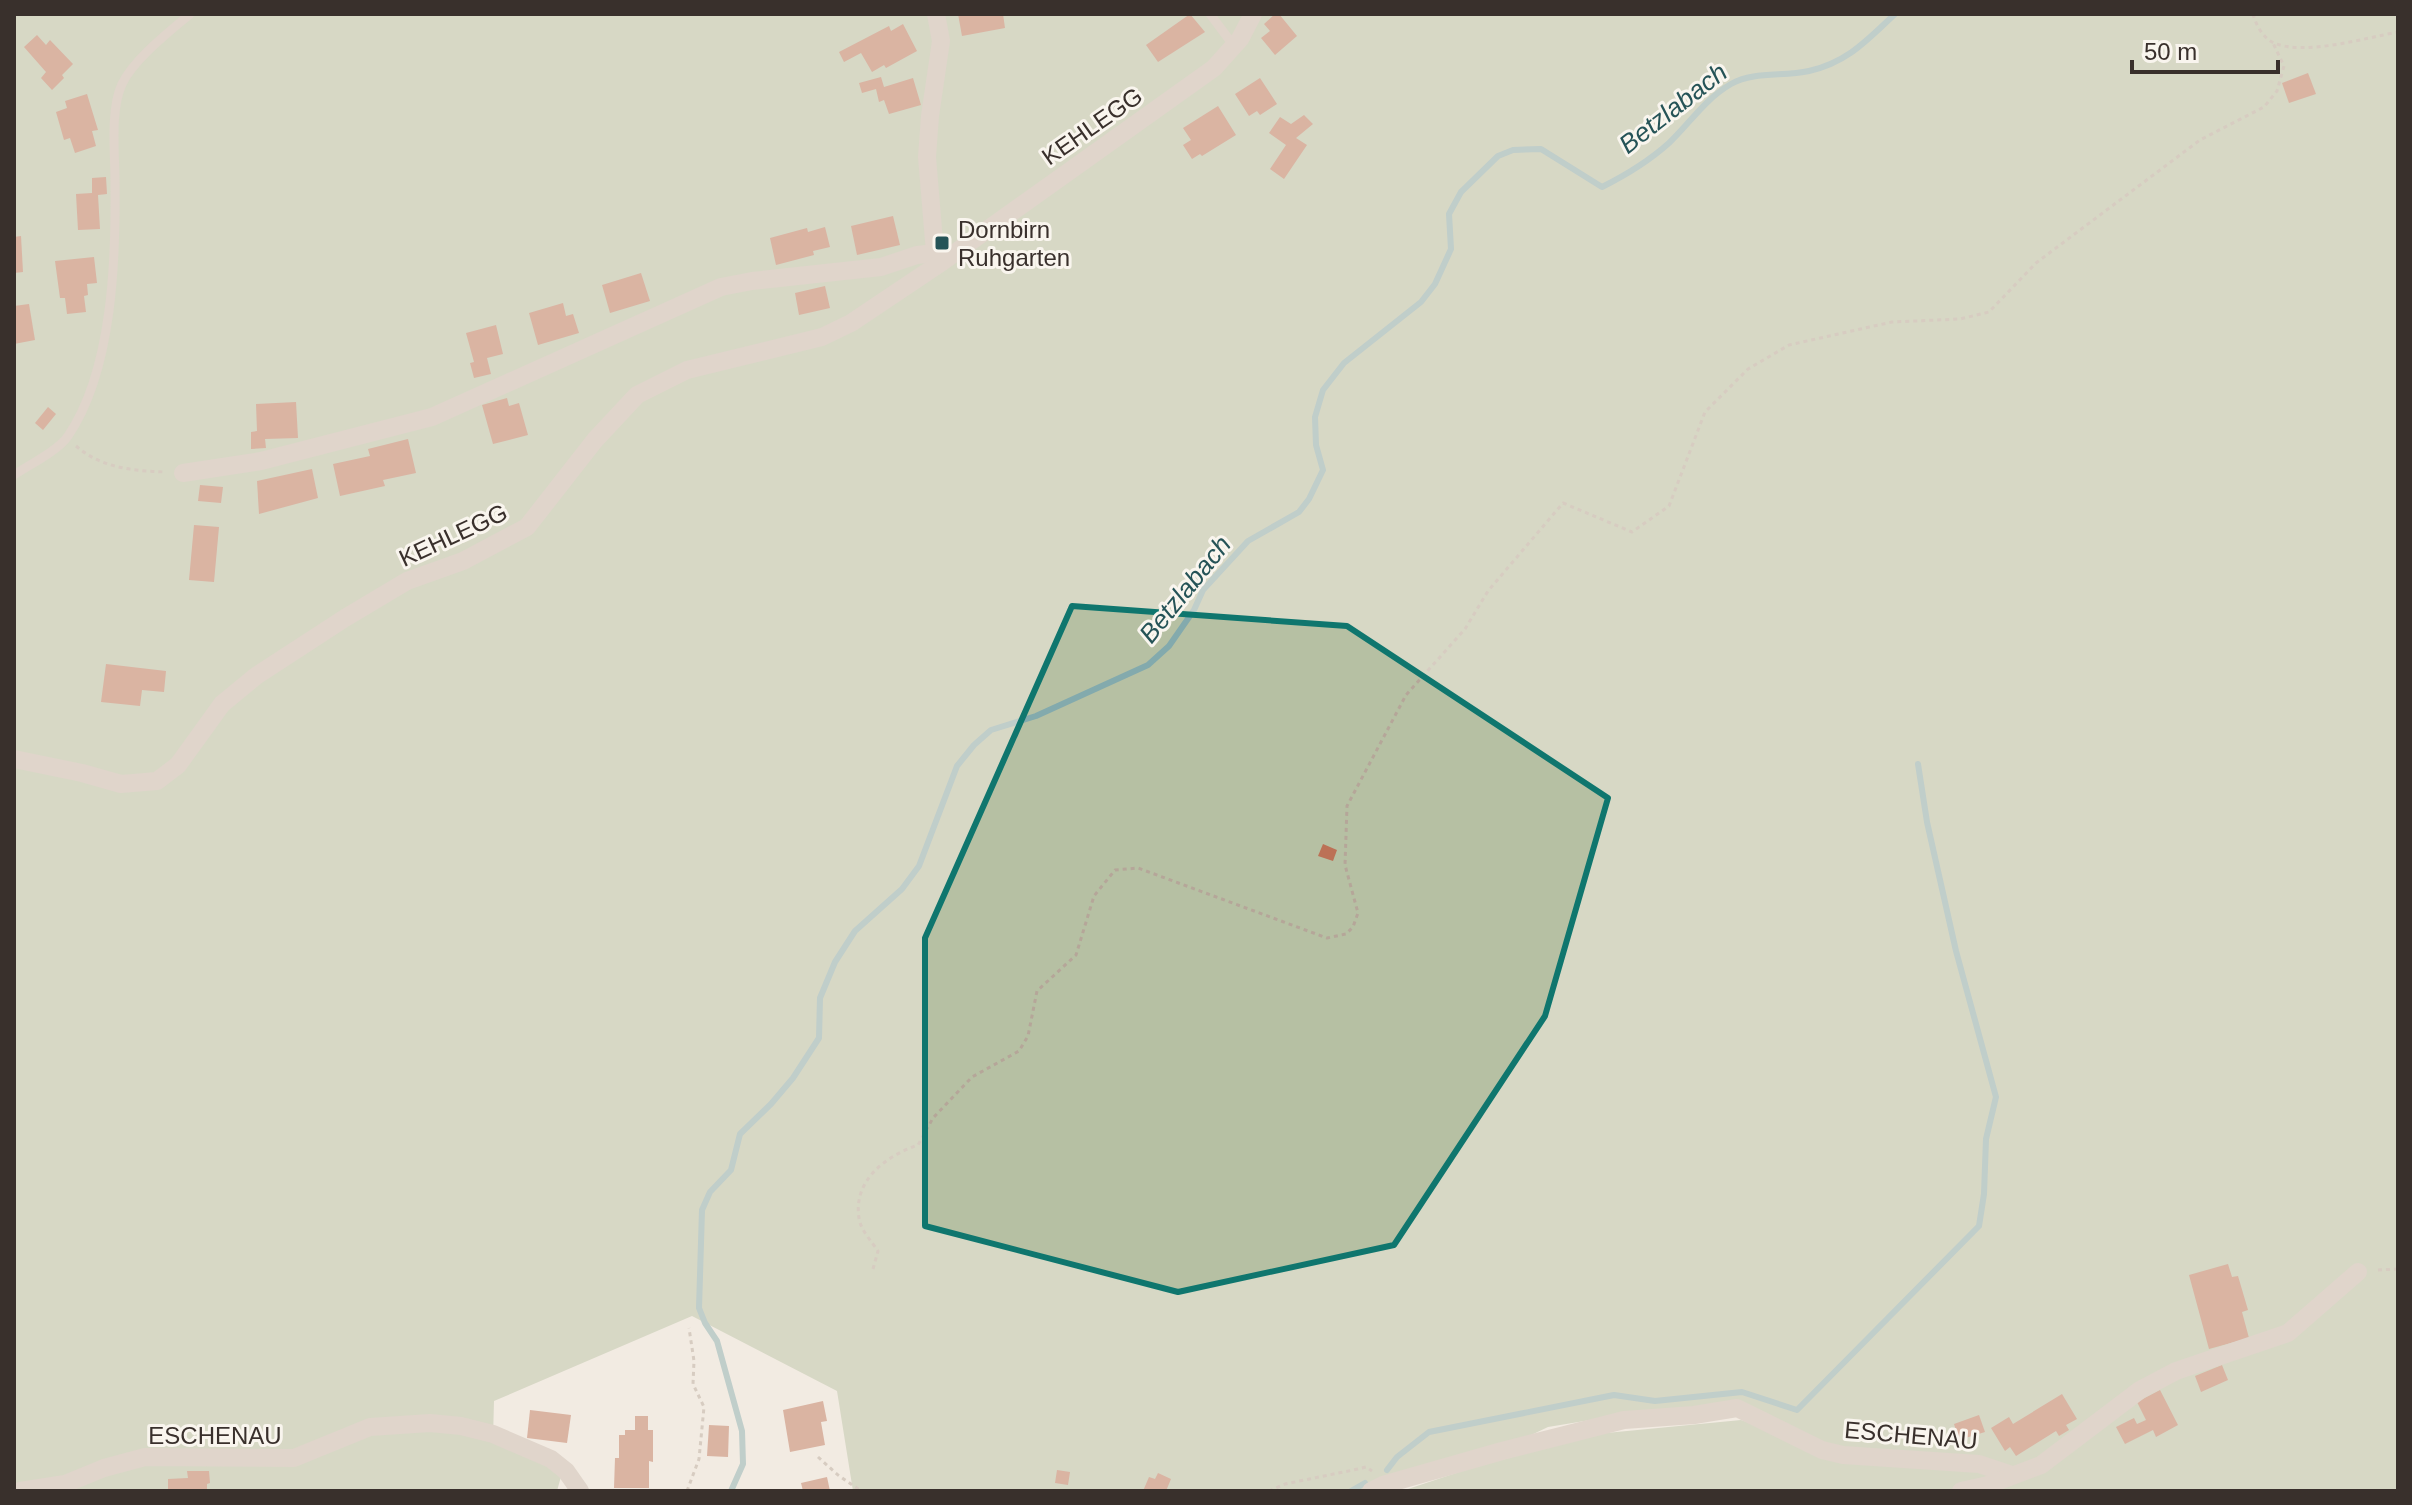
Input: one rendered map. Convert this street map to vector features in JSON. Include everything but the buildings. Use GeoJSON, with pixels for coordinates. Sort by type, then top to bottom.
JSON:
{"type":"FeatureCollection","features":[{"type":"Feature","properties":{"kind":"street"},"geometry":{"type":"LineString","coordinates":[[936,14],[941,41],[927,157],[938,257]]}},
{"type":"Feature","properties":{"kind":"street","name":"KEHLEGG"},"geometry":{"type":"LineString","coordinates":[[14,759],[121,784],[157,781],[178,765],[222,704],[256,676],[407,581],[463,561],[527,527],[595,440],[637,395],[687,370],[822,337],[851,323],[938,257],[1214,68],[1234,46],[1253,14]]}},
{"type":"Feature","properties":{"kind":"street","name":"KEHLEGG"},"geometry":{"type":"LineString","coordinates":[[183,473],[261,461],[432,417],[721,287],[881,267],[917,255],[938,257]]}},
{"type":"Feature","properties":{"kind":"street"},"geometry":{"type":"LineString","coordinates":[[1961,1491],[1988,1485],[2041,1465],[2140,1390],[2176,1371],[2288,1333],[2358,1272]]}},
{"type":"Feature","properties":{"kind":"street","name":"ESCHENAU"},"geometry":{"type":"LineString","coordinates":[[1374,1484],[1383,1485],[1624,1420],[1694,1415],[1737,1408],[1822,1450],[1843,1455],[1979,1464],[2012,1475]]}},
{"type":"Feature","properties":{"kind":"street","name":"ESCHENAU"},"geometry":{"type":"LineString","coordinates":[[20,1491],[65,1484],[104,1468],[145,1457],[294,1458],[370,1427],[417,1423],[461,1426],[493,1434],[551,1459],[566,1471],[580,1491]]}},
{"type":"Feature","properties":{"kind":"lane"},"geometry":{"type":"LineString","coordinates":[[14,475],[67,439],[96,377],[110,300],[116,230],[117,102],[122,84],[131,72],[158,42],[190,14]]}},
{"type":"Feature","properties":{"kind":"lane"},"geometry":{"type":"LineString","coordinates":[[1210,14],[1234,46]]}},
{"type":"Feature","properties":{"kind":"path"},"geometry":{"type":"LineString","coordinates":[[873,1269],[878,1251],[859,1221],[859,1193],[877,1167],[898,1152],[918,1145],[933,1118],[972,1077],[1019,1051],[1028,1036],[1037,991],[1076,955],[1094,896],[1115,870],[1138,868],[1327,938],[1346,934],[1353,927],[1358,913],[1345,865],[1347,806],[1406,695],[1465,629],[1488,591],[1563,503],[1632,532],[1669,506],[1705,412],[1748,369],[1789,345],[1892,322],[1960,319],[1989,312],[2036,263],[2200,140],[2264,107],[2277,91],[2284,66],[2273,43],[2259,31],[2253,14]]}},
{"type":"Feature","properties":{"kind":"path"},"geometry":{"type":"LineString","coordinates":[[2273,43],[2305,49],[2398,32]]}},
{"type":"Feature","properties":{"kind":"path"},"geometry":{"type":"LineString","coordinates":[[67,439],[98,462],[115,467],[183,473]]}},
{"type":"Feature","properties":{"kind":"path"},"geometry":{"type":"LineString","coordinates":[[687,1491],[699,1459],[704,1407],[693,1384],[694,1361],[689,1328]]}},
{"type":"Feature","properties":{"kind":"path"},"geometry":{"type":"LineString","coordinates":[[818,1457],[861,1491]]}},
{"type":"Feature","properties":{"kind":"path"},"geometry":{"type":"LineString","coordinates":[[1269,1491],[1285,1484],[1366,1467],[1374,1484]]}},
{"type":"Feature","properties":{"kind":"highlighted area"},"geometry":{"type":"Polygon","coordinates":[[[1072,606],[1347,626],[1608,798],[1545,1016],[1394,1245],[1178,1292],[925,1226],[925,938],[1072,606]]]}},
{"type":"Feature","properties":{"kind":"green space"},"geometry":{"type":"Polygon","coordinates":[[[14,14],[2398,14],[2398,1491],[1402,1491],[1468,1469],[1596,1434],[1741,1420],[1830,1448],[1758,1409],[1621,1415],[1548,1427],[1525,1438],[1388,1477],[1400,1491],[853,1491],[837,1391],[692,1316],[494,1401],[493,1438],[562,1473],[557,1491],[14,1491],[14,14]]]}},
{"type":"Feature","properties":{"kind":"waterway","name":"Betzlabach"},"geometry":{"type":"LineString","coordinates":[[731,1491],[743,1464],[742,1431],[717,1341],[699,1308],[702,1210],[710,1192],[731,1170],[740,1134],[793,1078],[819,1038],[820,998],[835,962],[855,931],[902,889],[919,866],[957,766],[991,730],[1036,716],[1148,665],[1169,646],[1194,610],[1203,590],[1248,541],[1299,512],[1323,470],[1316,445],[1315,417],[1323,390],[1344,363],[1421,302],[1435,284],[1451,249],[1449,214],[1461,192],[1498,156],[1513,150],[1541,149],[1602,187],[1661,150],[1705,104],[1731,84],[1749,77],[1809,71],[1835,62],[1856,49],[1895,14]]}},
{"type":"Feature","properties":{"kind":"waterway"},"geometry":{"type":"LineString","coordinates":[[1387,1470],[1397,1457],[1429,1432],[1614,1395],[1655,1401],[1742,1392],[1797,1410],[1979,1226],[1984,1194],[1986,1139],[1996,1097],[1956,951],[1927,822],[1918,764]]}},
{"type":"Feature","properties":{"kind":"waterway"},"geometry":{"type":"LineString","coordinates":[[1351,1491],[1365,1483]]}},
{"type":"Feature","properties":{"kind":"place","name":"Dornbirn Ruhgarten"},"geometry":{"type":"Point","coordinates":[942,243]}}]}
